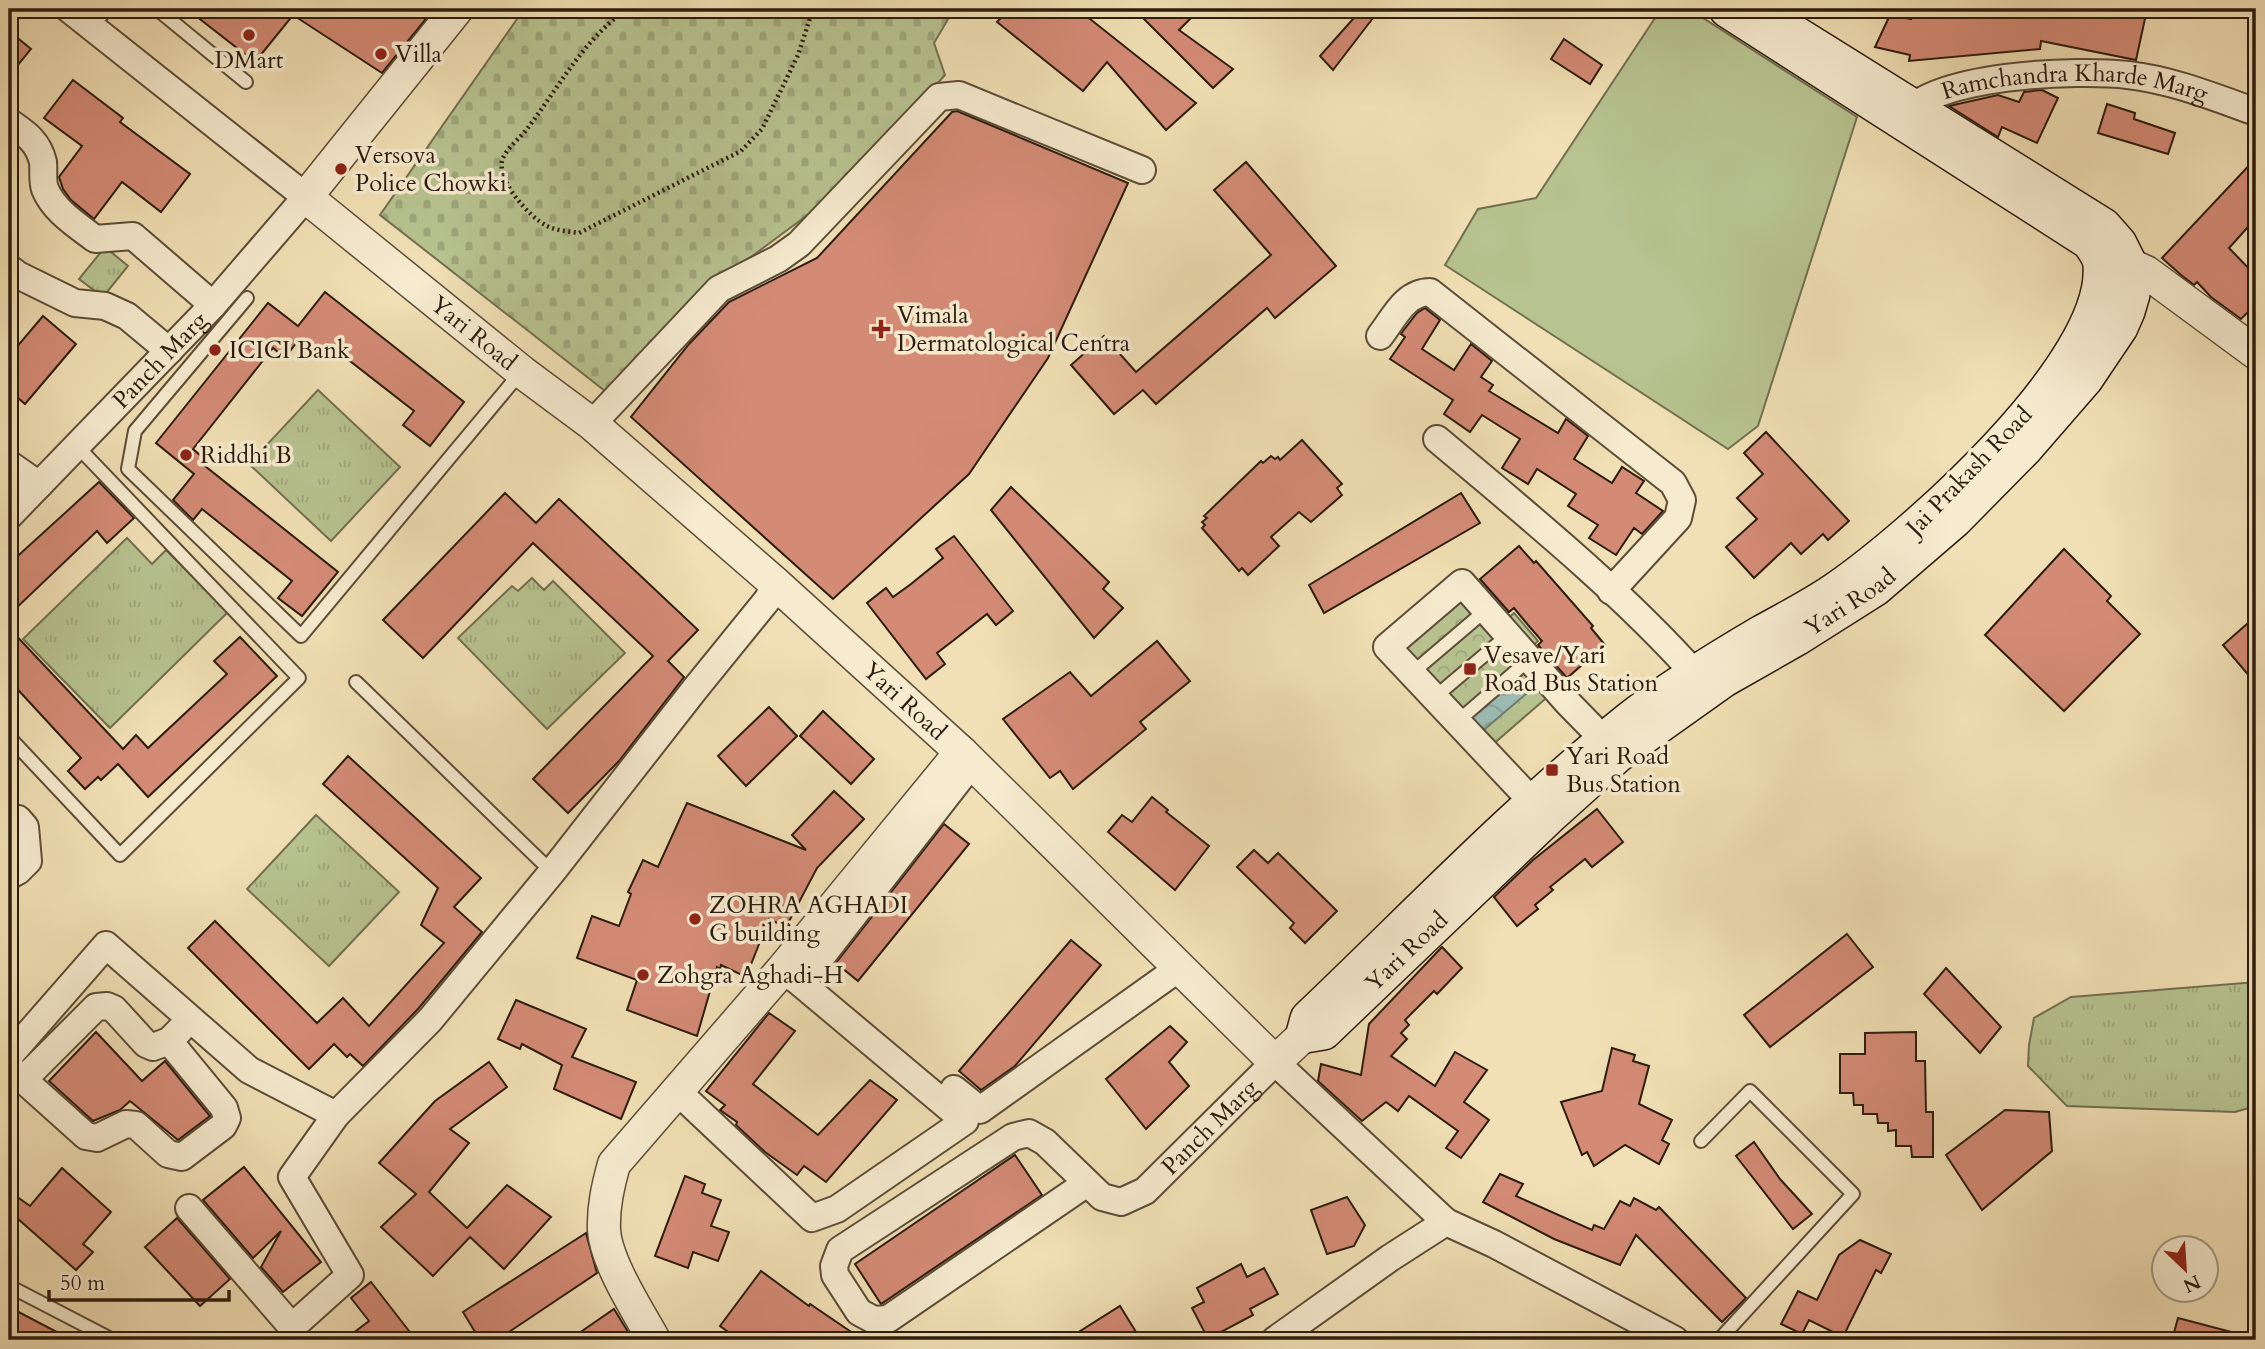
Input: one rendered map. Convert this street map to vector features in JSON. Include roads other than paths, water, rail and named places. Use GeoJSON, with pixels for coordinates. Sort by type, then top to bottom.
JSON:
{"type":"FeatureCollection","features":[{"type":"Feature","properties":{"kind":"main road"},"geometry":{"type":"LineString","coordinates":[[1728,9],[1906,113]]}},
{"type":"Feature","properties":{"kind":"main road"},"geometry":{"type":"LineString","coordinates":[[1754,9],[2090,241],[2115,264]]}},
{"type":"Feature","properties":{"kind":"main road","name":"Jai Prakash Road"},"geometry":{"type":"LineString","coordinates":[[1305,1034],[1309,1020],[1611,748],[1629,722],[1696,675],[1835,592],[1894,548],[1954,494],[2014,431],[2063,369],[2115,264]]}},
{"type":"Feature","properties":{"kind":"main road","name":"Yari Road"},"geometry":{"type":"LineString","coordinates":[[1611,748],[1660,721],[1724,678],[1875,587],[1954,519],[2025,447],[2084,379],[2119,327],[2131,294],[2115,264]]}},
{"type":"Feature","properties":{"kind":"street","name":"Yari Road"},"geometry":{"type":"LineString","coordinates":[[69,9],[99,18],[306,197],[522,372],[592,424],[775,583],[966,758],[1275,1062]]}},
{"type":"Feature","properties":{"kind":"street"},"geometry":{"type":"LineString","coordinates":[[306,197],[457,9]]}},
{"type":"Feature","properties":{"kind":"street","name":"Ramchandra Kharde Marg"},"geometry":{"type":"LineString","coordinates":[[1906,113],[1957,88],[1997,78],[2078,72],[2128,75],[2178,85],[2256,111]]}},
{"type":"Feature","properties":{"kind":"street"},"geometry":{"type":"LineString","coordinates":[[592,424],[719,289],[778,259],[799,244],[939,97],[959,95],[1142,170]]}},
{"type":"Feature","properties":{"kind":"street"},"geometry":{"type":"LineString","coordinates":[[9,122],[34,139],[43,162],[44,187],[54,204],[66,216],[95,239],[133,236],[213,304]]}},
{"type":"Feature","properties":{"kind":"street","name":"Panch Marg"},"geometry":{"type":"LineString","coordinates":[[9,516],[213,304],[306,197]]}},
{"type":"Feature","properties":{"kind":"street"},"geometry":{"type":"LineString","coordinates":[[2115,264],[2146,272],[2256,353]]}},
{"type":"Feature","properties":{"kind":"street"},"geometry":{"type":"LineString","coordinates":[[9,268],[75,303],[105,306],[127,316],[169,351]]}},
{"type":"Feature","properties":{"kind":"street"},"geometry":{"type":"LineString","coordinates":[[1380,336],[1410,296],[1419,292],[1430,292],[1673,483],[1682,500],[1678,518],[1611,591]]}},
{"type":"Feature","properties":{"kind":"street"},"geometry":{"type":"LineString","coordinates":[[1437,439],[1658,632],[1696,675]]}},
{"type":"Feature","properties":{"kind":"street"},"geometry":{"type":"LineString","coordinates":[[9,464],[39,485]]}},
{"type":"Feature","properties":{"kind":"street"},"geometry":{"type":"LineString","coordinates":[[189,1208],[292,1327],[350,1275],[292,1177],[336,1115],[430,1020],[552,872],[768,599],[775,583]]}},
{"type":"Feature","properties":{"kind":"street"},"geometry":{"type":"LineString","coordinates":[[1541,810],[1387,647],[1462,583],[1611,748]]}},
{"type":"Feature","properties":{"kind":"street"},"geometry":{"type":"LineString","coordinates":[[654,1340],[611,1258],[604,1232],[605,1197],[614,1164],[677,1091],[795,966],[966,758]]}},
{"type":"Feature","properties":{"kind":"street"},"geometry":{"type":"LineString","coordinates":[[9,819],[18,819],[25,827],[29,861],[9,876]]}},
{"type":"Feature","properties":{"kind":"street"},"geometry":{"type":"LineString","coordinates":[[9,1056],[106,945],[249,1070],[336,1115]]}},
{"type":"Feature","properties":{"kind":"street"},"geometry":{"type":"LineString","coordinates":[[795,966],[980,1111],[1179,968]]}},
{"type":"Feature","properties":{"kind":"street"},"geometry":{"type":"LineString","coordinates":[[677,1091],[812,1218],[837,1209],[965,1121],[798,981],[795,966]]}},
{"type":"Feature","properties":{"kind":"street"},"geometry":{"type":"LineString","coordinates":[[73,983],[96,1007]]}},
{"type":"Feature","properties":{"kind":"street"},"geometry":{"type":"LineString","coordinates":[[169,1041],[224,1108],[227,1118],[223,1126],[182,1157],[168,1154],[135,1125],[127,1124],[97,1138],[86,1136],[16,1073],[96,1007],[107,1006],[114,1009],[146,1044],[153,1047],[169,1041],[191,1019]]}},
{"type":"Feature","properties":{"kind":"street"},"geometry":{"type":"LineString","coordinates":[[1305,1034],[1275,1062],[1446,1222],[1675,1340]]}},
{"type":"Feature","properties":{"kind":"street","name":"Panch Marg"},"geometry":{"type":"LineString","coordinates":[[1087,1183],[1102,1197],[1121,1202],[1145,1191],[1275,1062]]}},
{"type":"Feature","properties":{"kind":"street"},"geometry":{"type":"LineString","coordinates":[[1029,1133],[1045,1142],[1087,1183],[888,1319],[874,1320],[859,1312],[835,1275],[834,1266],[840,1250],[1013,1137],[1029,1133]]}},
{"type":"Feature","properties":{"kind":"street"},"geometry":{"type":"LineString","coordinates":[[1275,1340],[1390,1258],[1446,1222]]}},
{"type":"Feature","properties":{"kind":"lane"},"geometry":{"type":"LineString","coordinates":[[157,9],[246,82]]}},
{"type":"Feature","properties":{"kind":"lane"},"geometry":{"type":"LineString","coordinates":[[247,298],[135,431],[128,469],[301,636],[522,372]]}},
{"type":"Feature","properties":{"kind":"lane"},"geometry":{"type":"LineString","coordinates":[[9,737],[120,855],[299,678],[77,446]]}},
{"type":"Feature","properties":{"kind":"lane"},"geometry":{"type":"LineString","coordinates":[[1412,673],[1486,610]]}},
{"type":"Feature","properties":{"kind":"lane"},"geometry":{"type":"LineString","coordinates":[[1435,697],[1508,635]]}},
{"type":"Feature","properties":{"kind":"lane"},"geometry":{"type":"LineString","coordinates":[[1458,721],[1530,659]]}},
{"type":"Feature","properties":{"kind":"lane"},"geometry":{"type":"LineString","coordinates":[[356,681],[552,872]]}},
{"type":"Feature","properties":{"kind":"lane"},"geometry":{"type":"LineString","coordinates":[[1701,1141],[1750,1091],[1853,1194],[1719,1340]]}},
{"type":"Feature","properties":{"kind":"lane"},"geometry":{"type":"LineString","coordinates":[[9,1286],[113,1340]]}},
{"type":"Feature","properties":{"kind":"water"},"geometry":{"type":"Polygon","coordinates":[[[1511,676],[1526,694],[1480,733],[1465,715],[1511,676]]]}},
{"type":"Feature","properties":{"kind":"place","name":"DMart"},"geometry":{"type":"Point","coordinates":[249,35]}},
{"type":"Feature","properties":{"kind":"place","name":"Villa"},"geometry":{"type":"Point","coordinates":[381,54]}},
{"type":"Feature","properties":{"kind":"place","name":"Versova Police Chowki"},"geometry":{"type":"Point","coordinates":[341,169]}},
{"type":"Feature","properties":{"kind":"place","name":"Vimala Dermatological Centra"},"geometry":{"type":"Point","coordinates":[881,329]}},
{"type":"Feature","properties":{"kind":"place","name":"ICICI Bank"},"geometry":{"type":"Point","coordinates":[215,350]}},
{"type":"Feature","properties":{"kind":"place","name":"Riddhi B"},"geometry":{"type":"Point","coordinates":[186,455]}},
{"type":"Feature","properties":{"kind":"place","name":"Vesave/Yari Road Bus Station"},"geometry":{"type":"Point","coordinates":[1470,669]}},
{"type":"Feature","properties":{"kind":"place","name":"Yari Road Bus Station"},"geometry":{"type":"Point","coordinates":[1552,770]}},
{"type":"Feature","properties":{"kind":"place","name":"ZOHRA AGHADI G building"},"geometry":{"type":"Point","coordinates":[695,919]}},
{"type":"Feature","properties":{"kind":"place","name":"Zohgra Aghadi-H"},"geometry":{"type":"Point","coordinates":[643,975]}}]}
